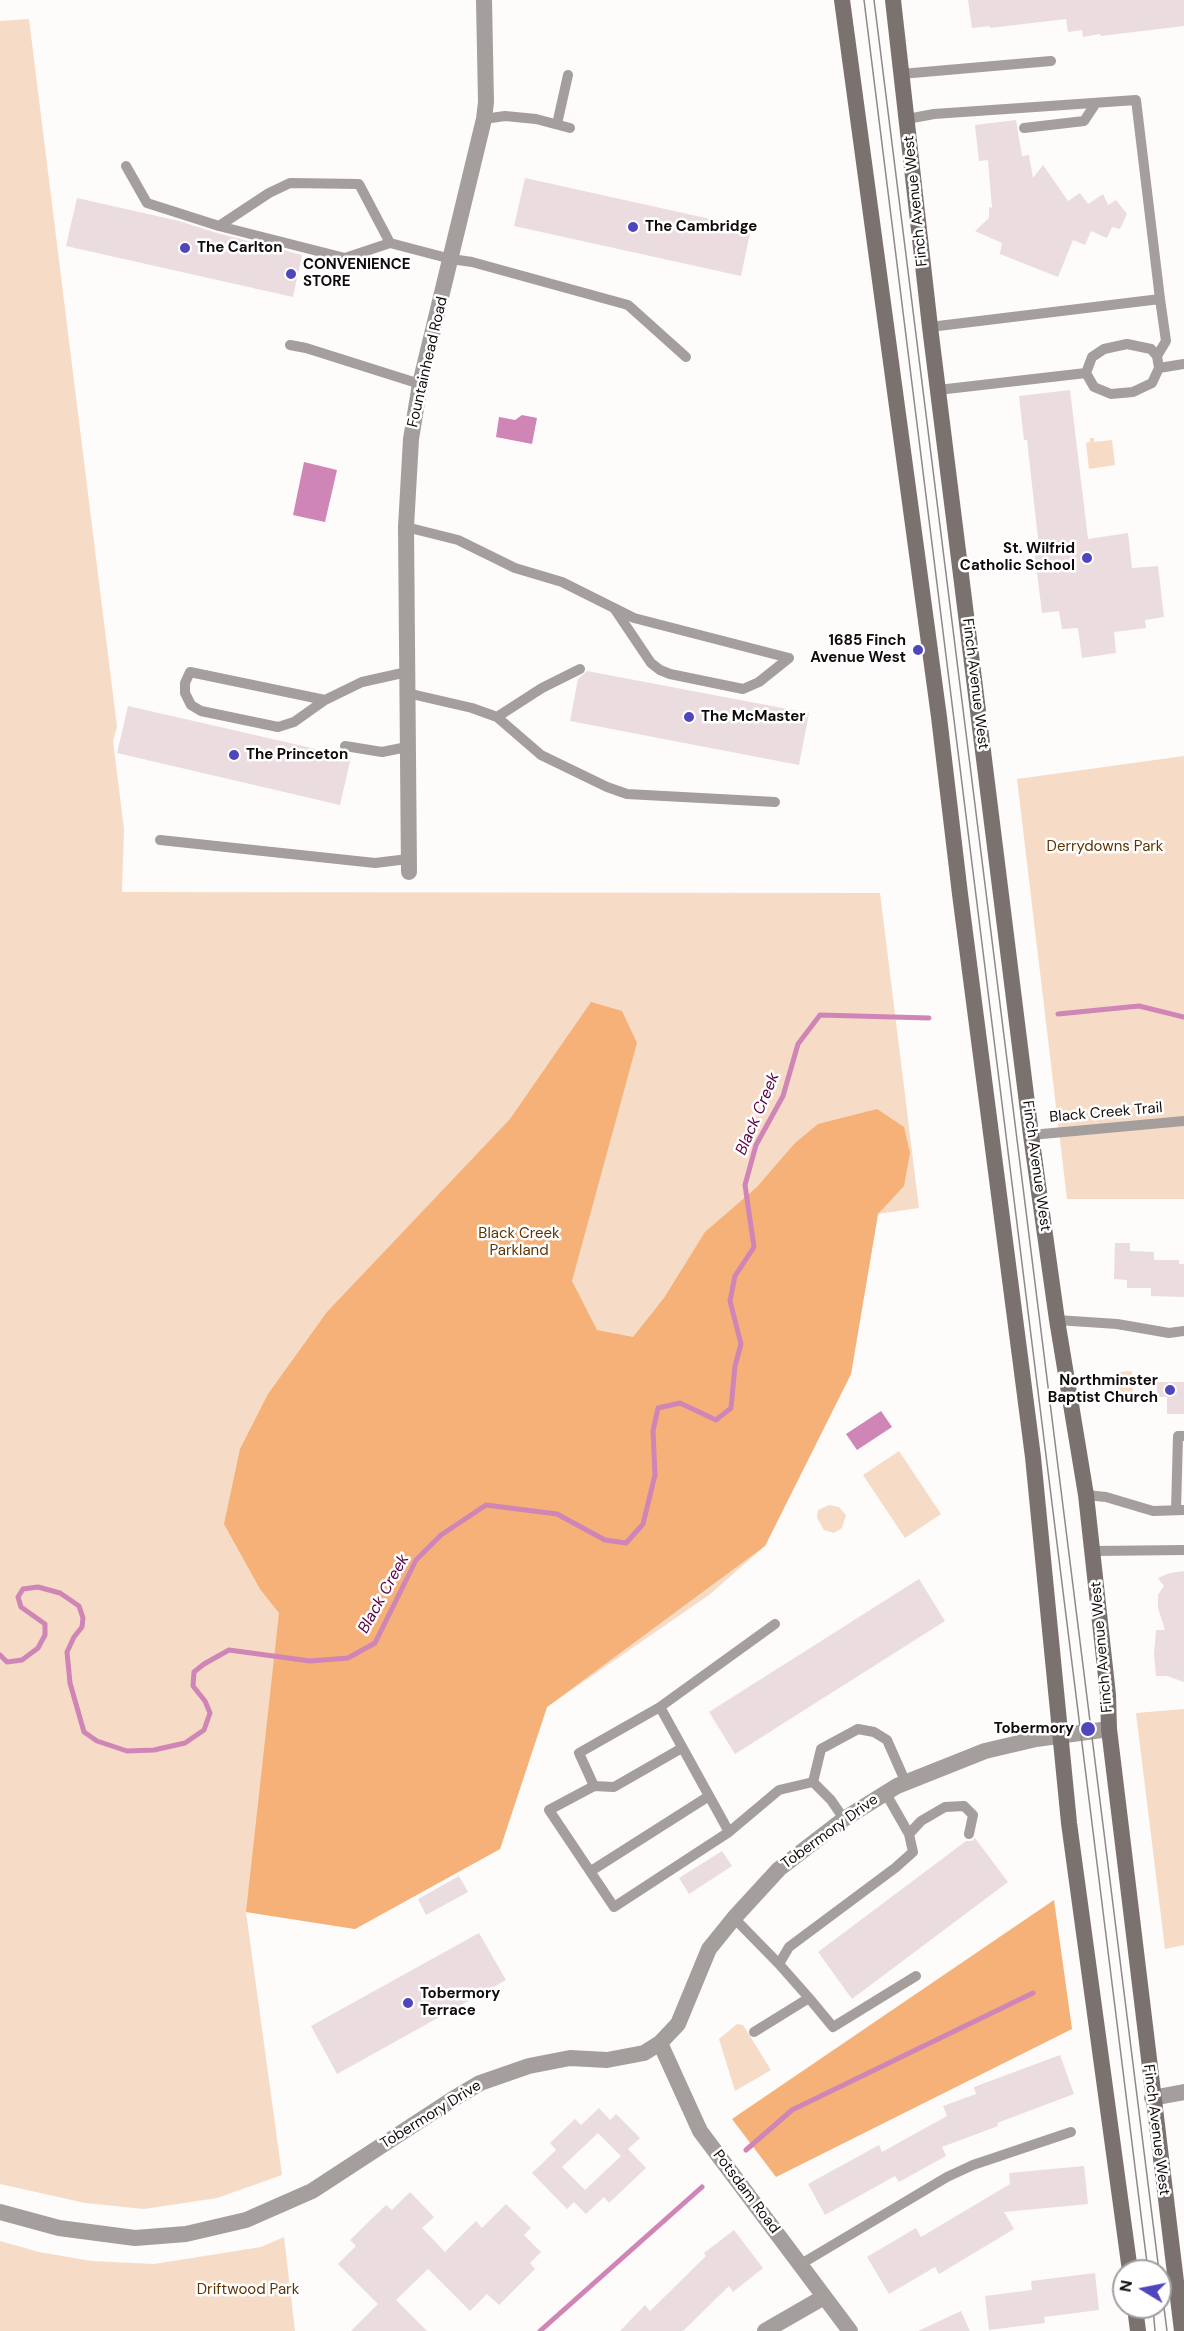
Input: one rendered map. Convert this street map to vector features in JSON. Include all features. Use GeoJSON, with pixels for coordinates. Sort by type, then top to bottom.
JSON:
{"type":"FeatureCollection","features":[{"type":"Feature","properties":{"kind":"main road"},"geometry":{"type":"LineString","coordinates":[[842,0],[938,705],[960,894],[1033,1457],[1069,1823],[1128,2259]]}},
{"type":"Feature","properties":{"kind":"main road","name":"Finch Avenue West"},"geometry":{"type":"LineString","coordinates":[[893,0],[930,327],[1031,1135],[1057,1320],[1086,1495],[1108,1695],[1109,1729],[1182,2331]]}},
{"type":"Feature","properties":{"kind":"street","name":"Fountainhead Road"},"geometry":{"type":"LineString","coordinates":[[408,865],[406,527],[411,439],[420,384],[484,119],[486,102],[484,0]]}},
{"type":"Feature","properties":{"kind":"street","name":"Tobermory Drive"},"geometry":{"type":"LineString","coordinates":[[0,2212],[59,2228],[135,2238],[186,2234],[246,2220],[312,2191],[453,2099],[490,2079],[518,2068],[570,2058],[607,2060],[644,2053],[660,2043],[678,2024],[709,1949],[734,1918],[779,1869],[844,1819],[885,1792],[985,1751],[1060,1735],[1109,1729]]}},
{"type":"Feature","properties":{"kind":"street","name":"Potsdam Road"},"geometry":{"type":"LineString","coordinates":[[660,2043],[700,2132],[850,2331]]}},
{"type":"Feature","properties":{"kind":"street"},"geometry":{"type":"LineString","coordinates":[[1152,2098],[1184,2092]]}},
{"type":"Feature","properties":{"kind":"street"},"geometry":{"type":"LineString","coordinates":[[765,2331],[824,2297]]}},
{"type":"Feature","properties":{"kind":"lane"},"geometry":{"type":"LineString","coordinates":[[901,74],[1051,61]]}},
{"type":"Feature","properties":{"kind":"lane"},"geometry":{"type":"LineString","coordinates":[[557,124],[568,75]]}},
{"type":"Feature","properties":{"kind":"lane"},"geometry":{"type":"LineString","coordinates":[[907,119],[934,114],[1137,100],[1166,341],[1157,356]]}},
{"type":"Feature","properties":{"kind":"lane"},"geometry":{"type":"LineString","coordinates":[[1024,128],[1084,121],[1096,103]]}},
{"type":"Feature","properties":{"kind":"lane"},"geometry":{"type":"LineString","coordinates":[[484,119],[505,116],[536,119],[570,128]]}},
{"type":"Feature","properties":{"kind":"lane"},"geometry":{"type":"LineString","coordinates":[[126,166],[147,203],[219,226],[345,258],[390,243],[451,259],[472,262],[628,305],[686,357]]}},
{"type":"Feature","properties":{"kind":"lane"},"geometry":{"type":"LineString","coordinates":[[219,226],[269,193],[290,183],[359,184],[390,243]]}},
{"type":"Feature","properties":{"kind":"lane"},"geometry":{"type":"LineString","coordinates":[[930,327],[1160,299]]}},
{"type":"Feature","properties":{"kind":"lane"},"geometry":{"type":"LineString","coordinates":[[1127,344],[1151,350],[1157,356],[1159,368],[1152,383],[1133,392],[1111,394],[1094,387],[1086,373],[1092,357],[1104,348],[1127,344]]}},
{"type":"Feature","properties":{"kind":"lane"},"geometry":{"type":"LineString","coordinates":[[290,345],[420,384]]}},
{"type":"Feature","properties":{"kind":"lane"},"geometry":{"type":"LineString","coordinates":[[1159,368],[1184,364]]}},
{"type":"Feature","properties":{"kind":"lane"},"geometry":{"type":"LineString","coordinates":[[938,390],[1086,373]]}},
{"type":"Feature","properties":{"kind":"lane"},"geometry":{"type":"LineString","coordinates":[[406,527],[458,540],[498,560],[562,582],[614,608],[634,618],[789,658],[759,682],[743,689],[670,674],[651,663],[614,608]]}},
{"type":"Feature","properties":{"kind":"lane"},"geometry":{"type":"LineString","coordinates":[[497,717],[542,688],[580,669]]}},
{"type":"Feature","properties":{"kind":"lane"},"geometry":{"type":"LineString","coordinates":[[325,700],[190,672],[185,683],[191,705],[201,711],[278,727],[294,722],[325,700],[362,682],[407,672]]}},
{"type":"Feature","properties":{"kind":"lane"},"geometry":{"type":"LineString","coordinates":[[406,693],[472,708],[497,717],[541,755],[627,794],[775,802]]}},
{"type":"Feature","properties":{"kind":"lane"},"geometry":{"type":"LineString","coordinates":[[345,746],[382,752],[407,747]]}},
{"type":"Feature","properties":{"kind":"lane"},"geometry":{"type":"LineString","coordinates":[[160,840],[408,865]]}},
{"type":"Feature","properties":{"kind":"lane","name":"Black Creek Trail"},"geometry":{"type":"LineString","coordinates":[[1031,1135],[1184,1121]]}},
{"type":"Feature","properties":{"kind":"lane"},"geometry":{"type":"LineString","coordinates":[[1057,1320],[1117,1324],[1169,1333],[1184,1331]]}},
{"type":"Feature","properties":{"kind":"lane"},"geometry":{"type":"LineString","coordinates":[[1086,1495],[1106,1497],[1153,1511],[1180,1510],[1178,1437],[1184,1436]]}},
{"type":"Feature","properties":{"kind":"lane"},"geometry":{"type":"LineString","coordinates":[[1092,1551],[1184,1550]]}},
{"type":"Feature","properties":{"kind":"lane"},"geometry":{"type":"LineString","coordinates":[[594,1786],[579,1753],[660,1707],[775,1624]]}},
{"type":"Feature","properties":{"kind":"lane"},"geometry":{"type":"LineString","coordinates":[[660,1707],[729,1832]]}},
{"type":"Feature","properties":{"kind":"lane"},"geometry":{"type":"LineString","coordinates":[[813,1782],[821,1749],[858,1729],[874,1732],[887,1740],[906,1783]]}},
{"type":"Feature","properties":{"kind":"lane"},"geometry":{"type":"LineString","coordinates":[[682,1748],[614,1787],[594,1786],[549,1810],[615,1906],[729,1832],[779,1790],[813,1782]]}},
{"type":"Feature","properties":{"kind":"lane"},"geometry":{"type":"LineString","coordinates":[[813,1782],[831,1800],[844,1819]]}},
{"type":"Feature","properties":{"kind":"lane"},"geometry":{"type":"LineString","coordinates":[[779,1964],[789,1947],[895,1868],[913,1851],[909,1834],[885,1792]]}},
{"type":"Feature","properties":{"kind":"lane"},"geometry":{"type":"LineString","coordinates":[[591,1871],[709,1796]]}},
{"type":"Feature","properties":{"kind":"lane"},"geometry":{"type":"LineString","coordinates":[[909,1834],[921,1821],[945,1807],[964,1806],[973,1815],[969,1834]]}},
{"type":"Feature","properties":{"kind":"lane"},"geometry":{"type":"LineString","coordinates":[[734,1918],[779,1964],[833,2027],[916,1977]]}},
{"type":"Feature","properties":{"kind":"lane"},"geometry":{"type":"LineString","coordinates":[[754,2032],[808,1998]]}},
{"type":"Feature","properties":{"kind":"lane"},"geometry":{"type":"LineString","coordinates":[[801,2264],[947,2177],[973,2165],[1071,2132]]}},
{"type":"Feature","properties":{"kind":"green space","name":"Black Creek Parkland"},"geometry":{"type":"Polygon","coordinates":[[[29,19],[117,727],[113,741],[124,829],[122,892],[880,893],[919,1208],[878,1214],[851,1374],[765,1546],[709,1595],[547,1707],[500,1849],[355,1929],[246,1912],[282,2175],[217,2198],[144,2209],[85,2203],[0,2184],[0,21],[29,19]]]}},
{"type":"Feature","properties":{"kind":"green space"},"geometry":{"type":"Polygon","coordinates":[[[1090,438],[1094,438],[1094,442],[1112,440],[1115,465],[1089,469],[1086,443],[1090,442],[1090,438]]]}},
{"type":"Feature","properties":{"kind":"green space","name":"Derrydowns Park"},"geometry":{"type":"Polygon","coordinates":[[[1184,756],[1184,1199],[1067,1199],[1017,779],[1184,756]]]}},
{"type":"Feature","properties":{"kind":"green space"},"geometry":{"type":"Polygon","coordinates":[[[591,1002],[622,1011],[637,1043],[572,1281],[597,1330],[633,1337],[664,1298],[705,1232],[757,1187],[795,1143],[818,1124],[877,1109],[904,1127],[910,1153],[904,1186],[878,1214],[851,1374],[765,1546],[547,1707],[500,1849],[355,1929],[246,1912],[279,1613],[260,1589],[224,1524],[240,1449],[268,1394],[327,1312],[510,1119],[591,1002]]]}},
{"type":"Feature","properties":{"kind":"green space"},"geometry":{"type":"Polygon","coordinates":[[[1132,1371],[1133,1396],[1118,1396],[1118,1372],[1132,1371]]]}},
{"type":"Feature","properties":{"kind":"green space"},"geometry":{"type":"Polygon","coordinates":[[[899,1451],[941,1514],[905,1538],[863,1475],[899,1451]]]}},
{"type":"Feature","properties":{"kind":"green space"},"geometry":{"type":"Polygon","coordinates":[[[829,1505],[839,1507],[846,1515],[842,1528],[834,1533],[824,1530],[817,1518],[818,1510],[829,1505]]]}},
{"type":"Feature","properties":{"kind":"green space"},"geometry":{"type":"Polygon","coordinates":[[[1184,1709],[1184,1945],[1165,1949],[1136,1713],[1184,1709]]]}},
{"type":"Feature","properties":{"kind":"green space"},"geometry":{"type":"Polygon","coordinates":[[[1054,1900],[1072,2029],[776,2177],[732,2119],[1054,1900]]]}},
{"type":"Feature","properties":{"kind":"green space"},"geometry":{"type":"Polygon","coordinates":[[[737,2024],[743,2025],[771,2070],[735,2091],[719,2039],[737,2024]]]}},
{"type":"Feature","properties":{"kind":"green space","name":"Driftwood Park"},"geometry":{"type":"Polygon","coordinates":[[[284,2237],[295,2331],[0,2331],[0,2241],[39,2252],[91,2261],[154,2264],[261,2247],[284,2237]]]}},
{"type":"Feature","properties":{"kind":"shaded area"},"geometry":{"type":"Polygon","coordinates":[[[522,415],[537,418],[532,444],[496,437],[499,417],[515,420],[522,415]]]}},
{"type":"Feature","properties":{"kind":"shaded area"},"geometry":{"type":"Polygon","coordinates":[[[304,462],[337,470],[325,522],[293,515],[304,462]]]}},
{"type":"Feature","properties":{"kind":"shaded area"},"geometry":{"type":"Polygon","coordinates":[[[881,1411],[892,1427],[857,1450],[846,1434],[881,1411]]]}},
{"type":"Feature","properties":{"kind":"building"},"geometry":{"type":"Polygon","coordinates":[[[968,0],[1184,0],[1184,26],[1083,37],[1082,30],[1068,32],[1066,19],[972,28],[968,0]]]}},
{"type":"Feature","properties":{"kind":"building"},"geometry":{"type":"Polygon","coordinates":[[[1016,120],[1022,156],[1029,155],[1033,178],[1043,165],[1068,201],[1080,193],[1088,204],[1103,194],[1108,205],[1116,200],[1127,214],[1120,229],[1112,227],[1107,238],[1091,231],[1085,245],[1073,240],[1058,277],[1000,254],[1002,243],[975,231],[989,218],[989,207],[992,208],[988,160],[979,161],[975,125],[1016,120]]]}},
{"type":"Feature","properties":{"kind":"building","name":"The Cambridge"},"geometry":{"type":"Polygon","coordinates":[[[525,178],[751,228],[741,276],[514,226],[525,178]]]}},
{"type":"Feature","properties":{"kind":"building","name":"The Carlton"},"geometry":{"type":"Polygon","coordinates":[[[77,198],[179,221],[302,255],[293,297],[66,246],[77,198]]]}},
{"type":"Feature","properties":{"kind":"building"},"geometry":{"type":"Polygon","coordinates":[[[1070,390],[1088,539],[1128,533],[1132,568],[1158,566],[1164,617],[1145,620],[1146,628],[1114,632],[1116,653],[1082,658],[1078,628],[1062,629],[1059,611],[1042,613],[1034,548],[1039,547],[1027,440],[1024,440],[1019,396],[1070,390]]]}},
{"type":"Feature","properties":{"kind":"building","name":"The McMaster"},"geometry":{"type":"Polygon","coordinates":[[[587,671],[809,713],[799,765],[570,721],[578,679],[587,671]]]}},
{"type":"Feature","properties":{"kind":"building","name":"The Princeton"},"geometry":{"type":"Polygon","coordinates":[[[128,706],[351,757],[340,805],[117,753],[128,706]]]}},
{"type":"Feature","properties":{"kind":"building"},"geometry":{"type":"Polygon","coordinates":[[[1115,1243],[1130,1243],[1130,1251],[1154,1252],[1154,1260],[1179,1260],[1179,1264],[1184,1264],[1184,1297],[1151,1296],[1151,1288],[1127,1288],[1127,1280],[1114,1279],[1115,1243]]]}},
{"type":"Feature","properties":{"kind":"building","name":"Northminster Baptist Church"},"geometry":{"type":"Polygon","coordinates":[[[1157,1382],[1184,1382],[1184,1414],[1167,1414],[1167,1397],[1157,1397],[1157,1382]]]}},
{"type":"Feature","properties":{"kind":"building"},"geometry":{"type":"Polygon","coordinates":[[[1184,1571],[1184,1682],[1167,1676],[1156,1676],[1154,1654],[1156,1630],[1165,1630],[1158,1608],[1158,1595],[1164,1586],[1158,1578],[1184,1571]]]}},
{"type":"Feature","properties":{"kind":"building"},"geometry":{"type":"Polygon","coordinates":[[[919,1579],[945,1621],[735,1754],[709,1712],[919,1579]]]}},
{"type":"Feature","properties":{"kind":"building"},"geometry":{"type":"Polygon","coordinates":[[[975,1838],[1008,1882],[852,1999],[818,1952],[966,1841],[972,1841],[975,1838]]]}},
{"type":"Feature","properties":{"kind":"building"},"geometry":{"type":"Polygon","coordinates":[[[722,1851],[732,1866],[689,1894],[679,1878],[722,1851]]]}},
{"type":"Feature","properties":{"kind":"building"},"geometry":{"type":"Polygon","coordinates":[[[459,1876],[468,1892],[426,1915],[418,1899],[459,1876]]]}},
{"type":"Feature","properties":{"kind":"building","name":"Tobermory Terrace"},"geometry":{"type":"Polygon","coordinates":[[[479,1933],[506,1980],[337,2074],[311,2026],[479,1933]]]}},
{"type":"Feature","properties":{"kind":"building"},"geometry":{"type":"Polygon","coordinates":[[[1060,2055],[1074,2094],[942,2147],[946,2156],[899,2182],[895,2176],[825,2215],[808,2184],[879,2145],[882,2152],[947,2116],[943,2106],[976,2094],[974,2087],[1060,2055]]]}},
{"type":"Feature","properties":{"kind":"building"},"geometry":{"type":"Polygon","coordinates":[[[599,2108],[610,2120],[616,2114],[640,2138],[628,2149],[646,2168],[609,2203],[604,2197],[586,2214],[574,2202],[567,2209],[532,2173],[556,2150],[550,2143],[575,2119],[581,2125],[599,2108]],[[598,2133],[562,2167],[585,2190],[621,2156],[598,2133]]]}},
{"type":"Feature","properties":{"kind":"building"},"geometry":{"type":"Polygon","coordinates":[[[1084,2166],[1088,2204],[1004,2212],[1014,2229],[939,2274],[935,2267],[889,2294],[867,2257],[916,2228],[921,2237],[1010,2184],[1009,2173],[1084,2166]]]}},
{"type":"Feature","properties":{"kind":"building"},"geometry":{"type":"Polygon","coordinates":[[[410,2192],[434,2217],[422,2228],[445,2252],[476,2221],[482,2228],[506,2204],[531,2228],[524,2235],[541,2252],[530,2263],[535,2269],[499,2305],[487,2294],[470,2311],[428,2269],[396,2300],[427,2331],[351,2331],[378,2304],[338,2264],[356,2246],[350,2240],[386,2205],[392,2210],[410,2192]]]}},
{"type":"Feature","properties":{"kind":"building"},"geometry":{"type":"Polygon","coordinates":[[[734,2230],[763,2268],[733,2292],[729,2286],[683,2331],[620,2331],[645,2305],[650,2311],[706,2256],[704,2253],[734,2230]]]}},
{"type":"Feature","properties":{"kind":"building"},"geometry":{"type":"Polygon","coordinates":[[[1095,2273],[1099,2310],[1044,2317],[1045,2323],[989,2330],[985,2296],[1032,2290],[1031,2281],[1095,2273]]]}},
{"type":"Feature","properties":{"kind":"building"},"geometry":{"type":"Polygon","coordinates":[[[961,2311],[970,2331],[918,2331],[961,2311]]]}},
{"type":"Feature","properties":{"kind":"waterway","name":"Black Creek"},"geometry":{"type":"LineString","coordinates":[[1058,1014],[1139,1006],[1184,1017]]}},
{"type":"Feature","properties":{"kind":"waterway","name":"Black Creek"},"geometry":{"type":"LineString","coordinates":[[0,1655],[7,1662],[22,1660],[38,1648],[45,1635],[45,1624],[21,1607],[18,1597],[23,1589],[38,1587],[60,1593],[79,1606],[83,1618],[82,1627],[67,1652],[70,1683],[84,1732],[97,1741],[127,1751],[154,1750],[185,1743],[204,1730],[210,1713],[205,1701],[193,1686],[194,1672],[229,1650],[310,1661],[348,1658],[375,1643],[416,1560],[441,1535],[486,1505],[557,1514],[605,1540],[626,1543],[643,1524],[655,1475],[653,1431],[658,1408],[680,1403],[716,1420],[731,1408],[735,1366],[741,1344],[730,1301],[735,1276],[754,1247],[745,1185],[756,1145],[783,1096],[798,1044],[820,1015],[929,1018]]}},
{"type":"Feature","properties":{"kind":"waterway"},"geometry":{"type":"LineString","coordinates":[[746,2150],[792,2110],[1033,1993]]}},
{"type":"Feature","properties":{"kind":"waterway"},"geometry":{"type":"LineString","coordinates":[[540,2331],[702,2187]]}},
{"type":"Feature","properties":{"kind":"tram line"},"geometry":{"type":"LineString","coordinates":[[864,0],[1146,2259]]}},
{"type":"Feature","properties":{"kind":"tram line"},"geometry":{"type":"LineString","coordinates":[[874,0],[1157,2259]]}},
{"type":"Feature","properties":{"kind":"tram line"},"geometry":{"type":"LineString","coordinates":[[1154,2319],[1155,2331]]}},
{"type":"Feature","properties":{"kind":"tram line"},"geometry":{"type":"LineString","coordinates":[[1165,2319],[1167,2331]]}},
{"type":"Feature","properties":{"kind":"place","name":"The Cambridge"},"geometry":{"type":"Point","coordinates":[633,227]}},
{"type":"Feature","properties":{"kind":"place","name":"The Carlton"},"geometry":{"type":"Point","coordinates":[185,248]}},
{"type":"Feature","properties":{"kind":"place","name":"CONVENIENCE STORE"},"geometry":{"type":"Point","coordinates":[291,274]}},
{"type":"Feature","properties":{"kind":"place","name":"St. Wilfrid Catholic School"},"geometry":{"type":"Point","coordinates":[1087,558]}},
{"type":"Feature","properties":{"kind":"place","name":"1685 Finch Avenue West"},"geometry":{"type":"Point","coordinates":[918,650]}},
{"type":"Feature","properties":{"kind":"place","name":"The McMaster"},"geometry":{"type":"Point","coordinates":[689,717]}},
{"type":"Feature","properties":{"kind":"place","name":"The Princeton"},"geometry":{"type":"Point","coordinates":[234,755]}},
{"type":"Feature","properties":{"kind":"place","name":"Northminster Baptist Church"},"geometry":{"type":"Point","coordinates":[1170,1390]}},
{"type":"Feature","properties":{"kind":"place","name":"Tobermory"},"geometry":{"type":"Point","coordinates":[1088,1729]}},
{"type":"Feature","properties":{"kind":"place","name":"Tobermory Terrace"},"geometry":{"type":"Point","coordinates":[408,2003]}}]}
